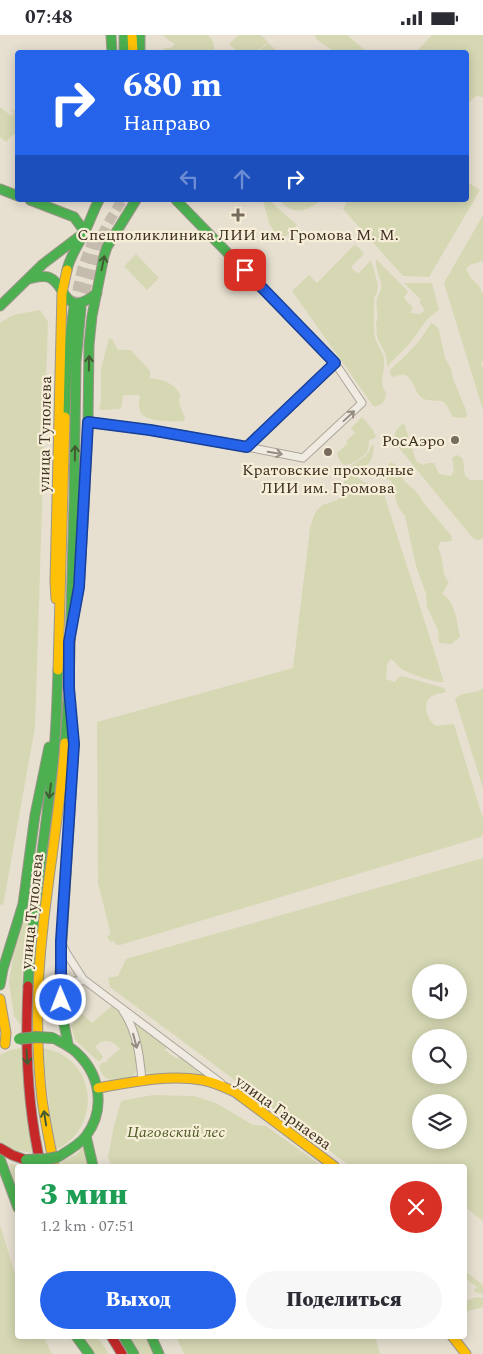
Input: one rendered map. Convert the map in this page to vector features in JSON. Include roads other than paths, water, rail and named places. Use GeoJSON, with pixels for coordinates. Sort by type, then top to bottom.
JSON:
{"type":"FeatureCollection","features":[{"type":"Feature","properties":{"kind":"main road"},"geometry":{"type":"LineString","coordinates":[[111,35],[112,50]]}},
{"type":"Feature","properties":{"kind":"main road"},"geometry":{"type":"LineString","coordinates":[[124,35],[124,50]]}},
{"type":"Feature","properties":{"kind":"main road"},"geometry":{"type":"LineString","coordinates":[[132,35],[133,50]]}},
{"type":"Feature","properties":{"kind":"main road"},"geometry":{"type":"LineString","coordinates":[[140,35],[140,50]]}},
{"type":"Feature","properties":{"kind":"main road"},"geometry":{"type":"LineString","coordinates":[[0,189],[15,194]]}},
{"type":"Feature","properties":{"kind":"main road"},"geometry":{"type":"LineString","coordinates":[[0,306],[43,264],[85,232],[74,217],[35,202]]}},
{"type":"Feature","properties":{"kind":"main road","name":"улица Туполева"},"geometry":{"type":"LineString","coordinates":[[65,642],[79,587],[88,422],[89,345],[92,316],[104,256],[110,242],[135,202]]}},
{"type":"Feature","properties":{"kind":"main road"},"geometry":{"type":"LineString","coordinates":[[88,422],[150,430],[247,447],[335,363],[178,202]]}},
{"type":"Feature","properties":{"kind":"main road"},"geometry":{"type":"LineString","coordinates":[[74,217],[96,207]]}},
{"type":"Feature","properties":{"kind":"main road","name":"улица Туполева"},"geometry":{"type":"LineString","coordinates":[[68,1045],[64,1029],[60,991],[61,941],[74,744],[65,642],[55,582],[62,293],[69,260],[85,232],[96,207]]}},
{"type":"Feature","properties":{"kind":"main road"},"geometry":{"type":"LineString","coordinates":[[28,279],[41,276],[48,277],[55,281],[67,300],[79,303],[90,299],[97,293]]}},
{"type":"Feature","properties":{"kind":"main road","name":"улица Туполева"},"geometry":{"type":"LineString","coordinates":[[41,1164],[30,1103],[26,1044],[28,992],[33,923],[52,771],[65,642],[74,501],[78,307]]}},
{"type":"Feature","properties":{"kind":"main road","name":"улица Туполева"},"geometry":{"type":"LineString","coordinates":[[56,1161],[42,1100],[39,1069],[38,993],[44,917],[63,773],[69,688]]}},
{"type":"Feature","properties":{"kind":"main road","name":"улица Туполева"},"geometry":{"type":"LineString","coordinates":[[18,923],[23,904],[35,815],[57,707]]}},
{"type":"Feature","properties":{"kind":"main road"},"geometry":{"type":"LineString","coordinates":[[0,956],[18,923]]}},
{"type":"Feature","properties":{"kind":"main road"},"geometry":{"type":"LineString","coordinates":[[0,985],[18,923]]}},
{"type":"Feature","properties":{"kind":"main road"},"geometry":{"type":"LineString","coordinates":[[0,999],[6,1036],[3,1046]]}},
{"type":"Feature","properties":{"kind":"main road"},"geometry":{"type":"LineString","coordinates":[[0,1149],[26,1159],[56,1161],[86,1136],[98,1108],[98,1088],[92,1069],[77,1051],[68,1045],[54,1038],[30,1036],[3,1046]]}},
{"type":"Feature","properties":{"kind":"main road","name":"улица Гарнаева"},"geometry":{"type":"LineString","coordinates":[[98,1088],[142,1081],[180,1078],[211,1081],[235,1092],[331,1164]]}},
{"type":"Feature","properties":{"kind":"main road"},"geometry":{"type":"LineString","coordinates":[[86,1136],[93,1164]]}},
{"type":"Feature","properties":{"kind":"main road"},"geometry":{"type":"LineString","coordinates":[[0,1159],[15,1200]]}},
{"type":"Feature","properties":{"kind":"main road"},"geometry":{"type":"LineString","coordinates":[[78,1339],[89,1354]]}},
{"type":"Feature","properties":{"kind":"main road"},"geometry":{"type":"LineString","coordinates":[[113,1339],[122,1354]]}},
{"type":"Feature","properties":{"kind":"main road"},"geometry":{"type":"LineString","coordinates":[[125,1339],[134,1354]]}},
{"type":"Feature","properties":{"kind":"main road"},"geometry":{"type":"LineString","coordinates":[[152,1339],[159,1354]]}},
{"type":"Feature","properties":{"kind":"main road"},"geometry":{"type":"LineString","coordinates":[[454,1339],[466,1354]]}},
{"type":"Feature","properties":{"kind":"street"},"geometry":{"type":"LineString","coordinates":[[247,447],[303,458],[336,428],[362,403],[335,363]]}},
{"type":"Feature","properties":{"kind":"street"},"geometry":{"type":"LineString","coordinates":[[61,941],[85,981],[224,1086]]}},
{"type":"Feature","properties":{"kind":"street"},"geometry":{"type":"LineString","coordinates":[[60,991],[74,981],[85,981]]}},
{"type":"Feature","properties":{"kind":"street"},"geometry":{"type":"LineString","coordinates":[[118,1005],[132,1028],[142,1081]]}},
{"type":"Feature","properties":{"kind":"tunnel"},"geometry":{"type":"LineString","coordinates":[[81,308],[97,246],[121,202]]}},
{"type":"Feature","properties":{"kind":"tunnel"},"geometry":{"type":"LineString","coordinates":[[74,306],[82,269],[95,234]]}},
{"type":"Feature","properties":{"kind":"place","name":"Спецполиклиника ЛИИ им. Громова М. М."},"geometry":{"type":"Point","coordinates":[238,215]}},
{"type":"Feature","properties":{"kind":"place","name":"РосАэро"},"geometry":{"type":"Point","coordinates":[455,440]}},
{"type":"Feature","properties":{"kind":"place","name":"Кратовские проходные ЛИИ им. Громова"},"geometry":{"type":"Point","coordinates":[328,452]}},
{"type":"Feature","properties":{"kind":"park label","name":"Цаговский лес"},"geometry":{"type":"Point","coordinates":[176,1131]}}]}
